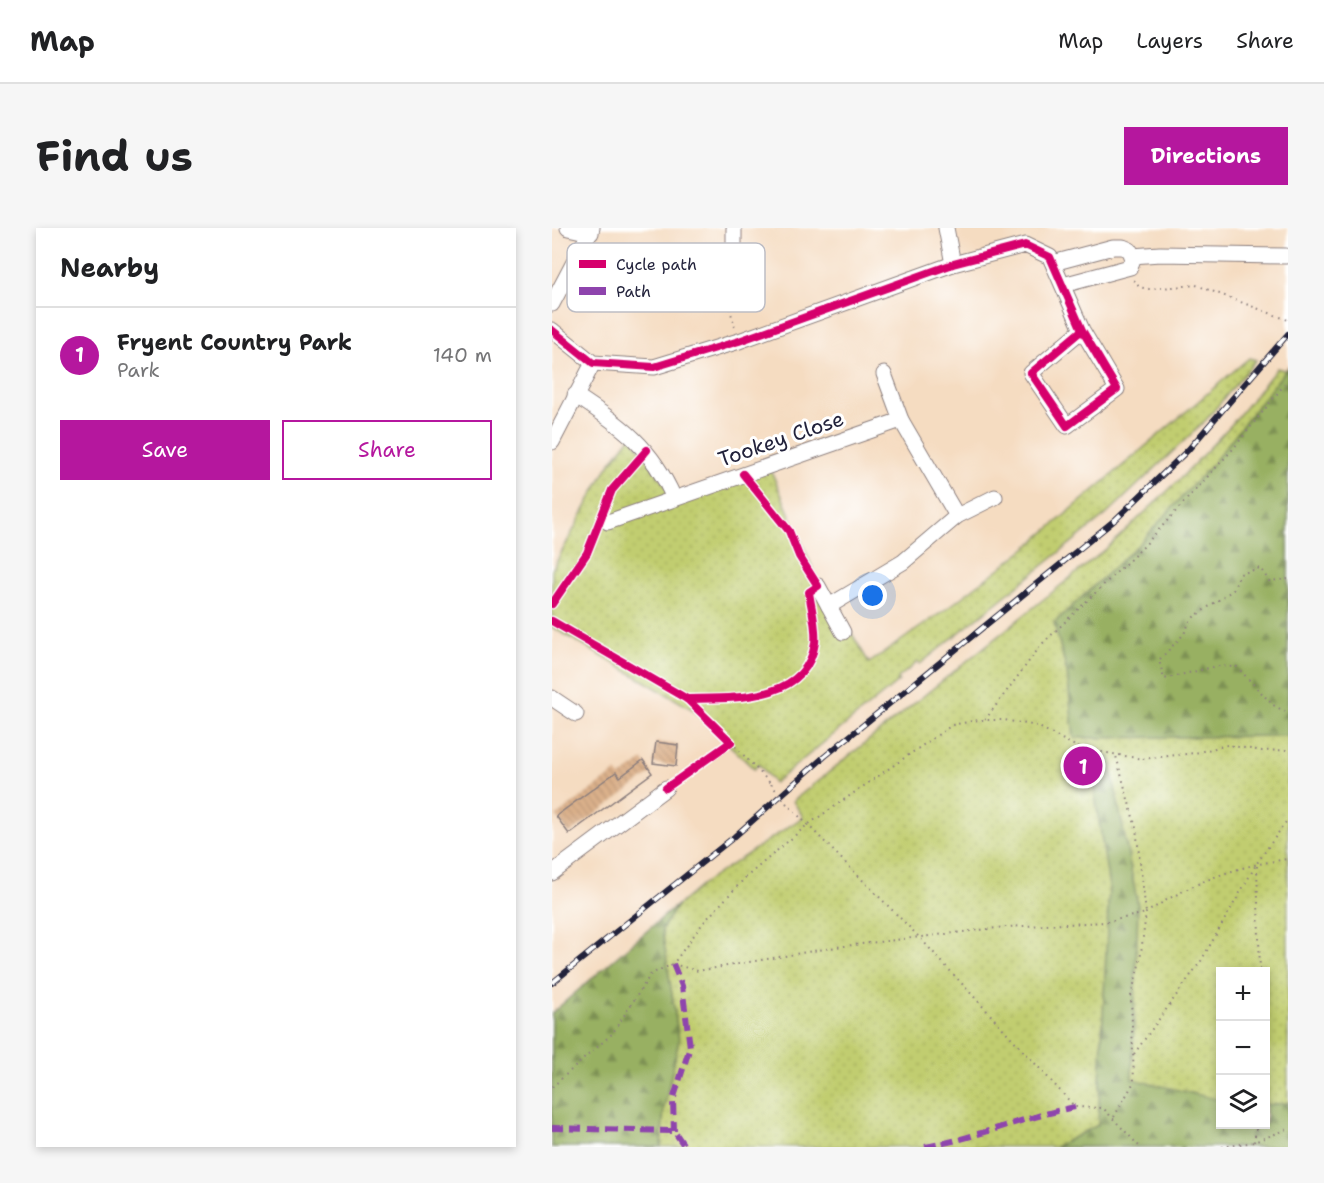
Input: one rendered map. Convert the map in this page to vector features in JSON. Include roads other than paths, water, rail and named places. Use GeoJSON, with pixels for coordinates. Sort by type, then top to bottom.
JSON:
{"type":"FeatureCollection","features":[{"type":"Feature","properties":{"kind":"street"},"geometry":{"type":"LineString","coordinates":[[568,228],[591,231]]}},
{"type":"Feature","properties":{"kind":"street"},"geometry":{"type":"LineString","coordinates":[[946,228],[953,264]]}},
{"type":"Feature","properties":{"kind":"street"},"geometry":{"type":"LineString","coordinates":[[552,330],[593,363],[654,367],[739,341],[953,264],[1025,245],[1050,257],[1082,330],[1117,389],[1067,426],[1031,374],[1082,330]]}},
{"type":"Feature","properties":{"kind":"street"},"geometry":{"type":"LineString","coordinates":[[1053,263],[1113,247],[1124,247],[1130,250],[1130,262]]}},
{"type":"Feature","properties":{"kind":"street"},"geometry":{"type":"LineString","coordinates":[[1064,285],[1160,254],[1286,256]]}},
{"type":"Feature","properties":{"kind":"street"},"geometry":{"type":"LineString","coordinates":[[552,304],[567,276]]}},
{"type":"Feature","properties":{"kind":"street"},"geometry":{"type":"LineString","coordinates":[[552,442],[593,363]]}},
{"type":"Feature","properties":{"kind":"street"},"geometry":{"type":"LineString","coordinates":[[884,374],[901,420],[957,516]]}},
{"type":"Feature","properties":{"kind":"street"},"geometry":{"type":"LineString","coordinates":[[575,395],[614,421],[647,450],[674,498]]}},
{"type":"Feature","properties":{"kind":"street","name":"Tookey Close"},"geometry":{"type":"LineString","coordinates":[[608,522],[901,420]]}},
{"type":"Feature","properties":{"kind":"street"},"geometry":{"type":"LineString","coordinates":[[830,606],[903,562],[957,516],[995,496]]}},
{"type":"Feature","properties":{"kind":"street"},"geometry":{"type":"LineString","coordinates":[[818,586],[843,632]]}},
{"type":"Feature","properties":{"kind":"street"},"geometry":{"type":"LineString","coordinates":[[552,698],[576,714]]}},
{"type":"Feature","properties":{"kind":"street"},"geometry":{"type":"LineString","coordinates":[[552,873],[666,788]]}},
{"type":"Feature","properties":{"kind":"railway"},"geometry":{"type":"LineString","coordinates":[[552,983],[734,837],[824,757],[1116,519],[1188,450],[1288,334]]}},
{"type":"Feature","properties":{"kind":"place","name":"Fryent Country Park"},"geometry":{"type":"Point","coordinates":[1083,766]}}]}
